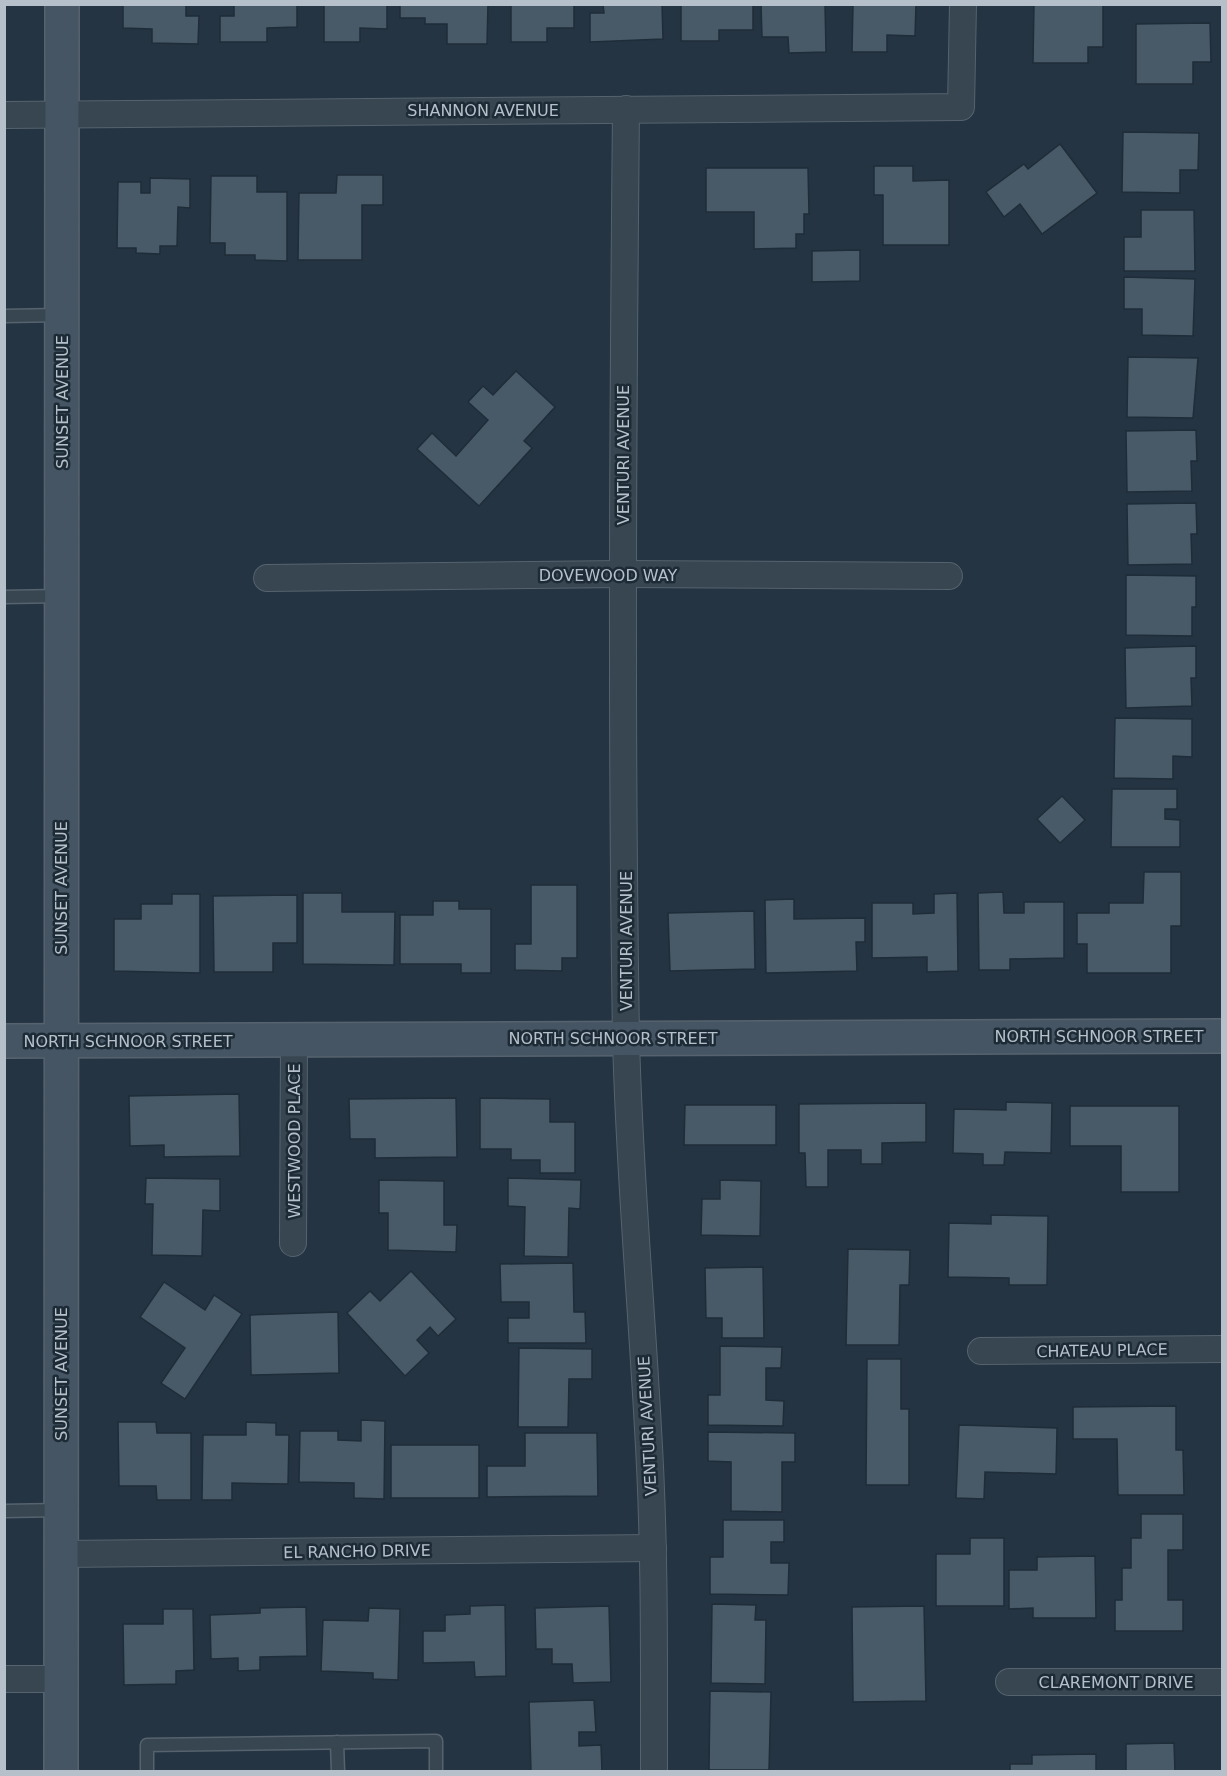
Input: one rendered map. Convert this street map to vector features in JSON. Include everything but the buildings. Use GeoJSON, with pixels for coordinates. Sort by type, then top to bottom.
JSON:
{"type":"FeatureCollection","features":[{"type":"Feature","properties":{"kind":"main road","name":"SUNSET AVENUE"},"geometry":{"type":"LineString","coordinates":[[62,4],[60,1041],[62,1772]]}},
{"type":"Feature","properties":{"kind":"main road","name":"NORTH SCHNOOR STREET"},"geometry":{"type":"LineString","coordinates":[[4,1041],[1222,1036]]}},
{"type":"Feature","properties":{"kind":"street","name":"SHANNON AVENUE"},"geometry":{"type":"LineString","coordinates":[[4,115],[961,107],[963,4]]}},
{"type":"Feature","properties":{"kind":"street","name":"VENTURI AVENUE"},"geometry":{"type":"LineString","coordinates":[[626,109],[622,574],[626,1038],[653,1548],[654,1772]]}},
{"type":"Feature","properties":{"kind":"street","name":"DOVEWOOD WAY"},"geometry":{"type":"LineString","coordinates":[[267,578],[622,574],[949,576]]}},
{"type":"Feature","properties":{"kind":"street","name":"WESTWOOD PLACE"},"geometry":{"type":"LineString","coordinates":[[293,1243],[294,1040]]}},
{"type":"Feature","properties":{"kind":"street","name":"CHATEAU PLACE"},"geometry":{"type":"LineString","coordinates":[[981,1351],[1222,1349]]}},
{"type":"Feature","properties":{"kind":"street","name":"EL RANCHO DRIVE"},"geometry":{"type":"LineString","coordinates":[[62,1554],[653,1548]]}},
{"type":"Feature","properties":{"kind":"street"},"geometry":{"type":"LineString","coordinates":[[4,1679],[61,1678]]}},
{"type":"Feature","properties":{"kind":"street","name":"CLAREMONT DRIVE"},"geometry":{"type":"LineString","coordinates":[[1009,1682],[1222,1682]]}},
{"type":"Feature","properties":{"kind":"lane"},"geometry":{"type":"LineString","coordinates":[[4,316],[62,315]]}},
{"type":"Feature","properties":{"kind":"lane"},"geometry":{"type":"LineString","coordinates":[[4,597],[62,596]]}},
{"type":"Feature","properties":{"kind":"lane"},"geometry":{"type":"LineString","coordinates":[[4,1511],[62,1510]]}},
{"type":"Feature","properties":{"kind":"lane"},"geometry":{"type":"LineString","coordinates":[[147,1772],[147,1745],[436,1741],[436,1772]]}},
{"type":"Feature","properties":{"kind":"lane"},"geometry":{"type":"LineString","coordinates":[[337,1742],[338,1772]]}}]}
